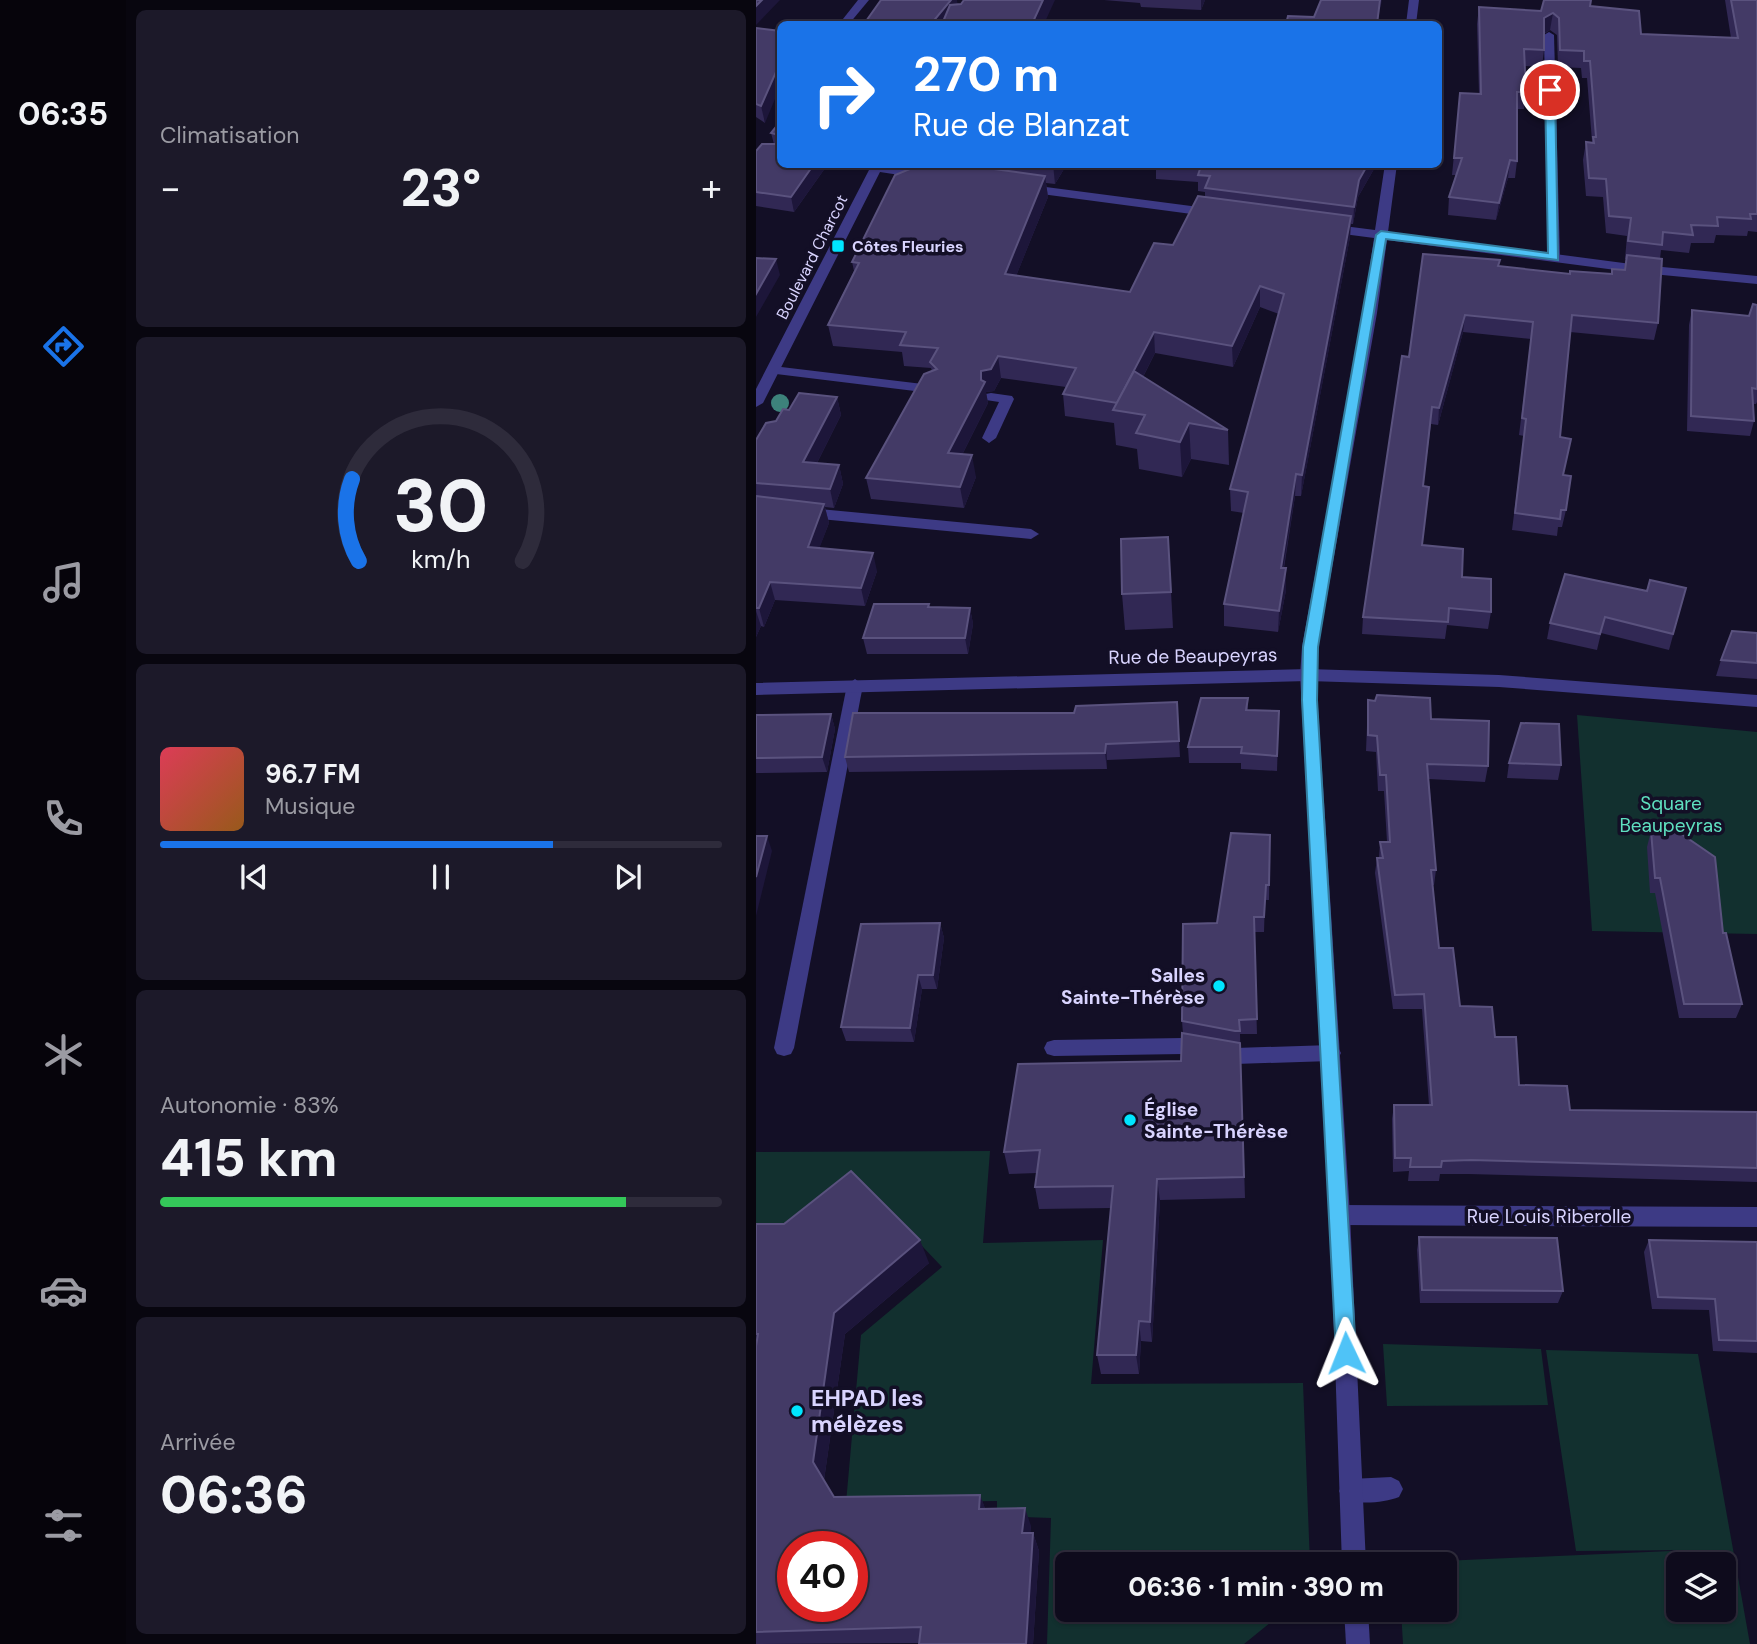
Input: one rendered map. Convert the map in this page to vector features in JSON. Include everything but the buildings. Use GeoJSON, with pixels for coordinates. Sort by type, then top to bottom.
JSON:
{"type":"FeatureCollection","features":[{"type":"Feature","properties":{"kind":"street"},"geometry":{"type":"LineString","coordinates":[[846,21],[864,0]]}},
{"type":"Feature","properties":{"kind":"street"},"geometry":{"type":"LineString","coordinates":[[1411,21],[1414,0]]}},
{"type":"Feature","properties":{"kind":"street"},"geometry":{"type":"LineString","coordinates":[[1549,35],[1553,257]]}},
{"type":"Feature","properties":{"kind":"street","name":"Boulevard Charcot"},"geometry":{"type":"LineString","coordinates":[[756,402],[876,168]]}},
{"type":"Feature","properties":{"kind":"street"},"geometry":{"type":"LineString","coordinates":[[883,168],[938,177]]}},
{"type":"Feature","properties":{"kind":"street"},"geometry":{"type":"LineString","coordinates":[[1354,1552],[1340,1215],[1308,675],[1310,647],[1390,168]]}},
{"type":"Feature","properties":{"kind":"street"},"geometry":{"type":"LineString","coordinates":[[1007,186],[1232,215]]}},
{"type":"Feature","properties":{"kind":"street"},"geometry":{"type":"LineString","coordinates":[[1320,227],[1757,280]]}},
{"type":"Feature","properties":{"kind":"street"},"geometry":{"type":"LineString","coordinates":[[773,370],[921,392]]}},
{"type":"Feature","properties":{"kind":"street"},"geometry":{"type":"LineString","coordinates":[[989,438],[1007,399],[991,397]]}},
{"type":"Feature","properties":{"kind":"street"},"geometry":{"type":"LineString","coordinates":[[756,508],[1031,534]]}},
{"type":"Feature","properties":{"kind":"street","name":"Rue de Beaupeyras"},"geometry":{"type":"LineString","coordinates":[[756,689],[1308,675],[1499,681],[1757,701]]}},
{"type":"Feature","properties":{"kind":"street"},"geometry":{"type":"LineString","coordinates":[[783,1048],[855,685]]}},
{"type":"Feature","properties":{"kind":"street"},"geometry":{"type":"LineString","coordinates":[[1054,1048],[1183,1046],[1235,1056],[1331,1053]]}},
{"type":"Feature","properties":{"kind":"street","name":"Rue Louis Riberolle"},"geometry":{"type":"LineString","coordinates":[[1340,1215],[1757,1217]]}},
{"type":"Feature","properties":{"kind":"street"},"geometry":{"type":"LineString","coordinates":[[1352,1491],[1391,1489]]}},
{"type":"Feature","properties":{"kind":"street"},"geometry":{"type":"LineString","coordinates":[[1357,1622],[1358,1644]]}},
{"type":"Feature","properties":{"kind":"green space","name":"Square Beaupeyras"},"geometry":{"type":"Polygon","coordinates":[[[1577,715],[1757,732],[1757,934],[1592,931],[1577,715]]]}},
{"type":"Feature","properties":{"kind":"green space"},"geometry":{"type":"Polygon","coordinates":[[[990,1151],[983,1243],[1103,1240],[1091,1384],[1303,1383],[1310,1552],[1055,1552],[1055,1622],[1271,1622],[1244,1644],[1047,1644],[1051,1518],[997,1516],[997,1501],[846,1503],[861,1335],[942,1267],[865,1186],[756,1240],[756,1152],[990,1151]]]}},
{"type":"Feature","properties":{"kind":"green space"},"geometry":{"type":"Polygon","coordinates":[[[1383,1344],[1541,1349],[1548,1405],[1387,1406],[1383,1344]]]}},
{"type":"Feature","properties":{"kind":"green space"},"geometry":{"type":"Polygon","coordinates":[[[1546,1350],[1698,1354],[1734,1552],[1666,1552],[1666,1622],[1736,1622],[1736,1566],[1750,1644],[1403,1644],[1402,1622],[1457,1622],[1457,1560],[1693,1550],[1576,1551],[1546,1350]]]}},
{"type":"Feature","properties":{"kind":"place","name":"Côtes Fleuries"},"geometry":{"type":"Point","coordinates":[838,246]}},
{"type":"Feature","properties":{"kind":"place","name":"Salles Sainte-Thérèse"},"geometry":{"type":"Point","coordinates":[1219,986]}},
{"type":"Feature","properties":{"kind":"place","name":"Église Sainte-Thérèse"},"geometry":{"type":"Point","coordinates":[1130,1120]}},
{"type":"Feature","properties":{"kind":"place","name":"EHPAD les mélèzes"},"geometry":{"type":"Point","coordinates":[797,1411]}},
{"type":"Feature","properties":{"kind":"route"},"geometry":{"type":"LineString","coordinates":[[1346,1353],[1308,675],[1310,647],[1370,313],[1381,235],[1553,257],[1550,90]]}}]}
